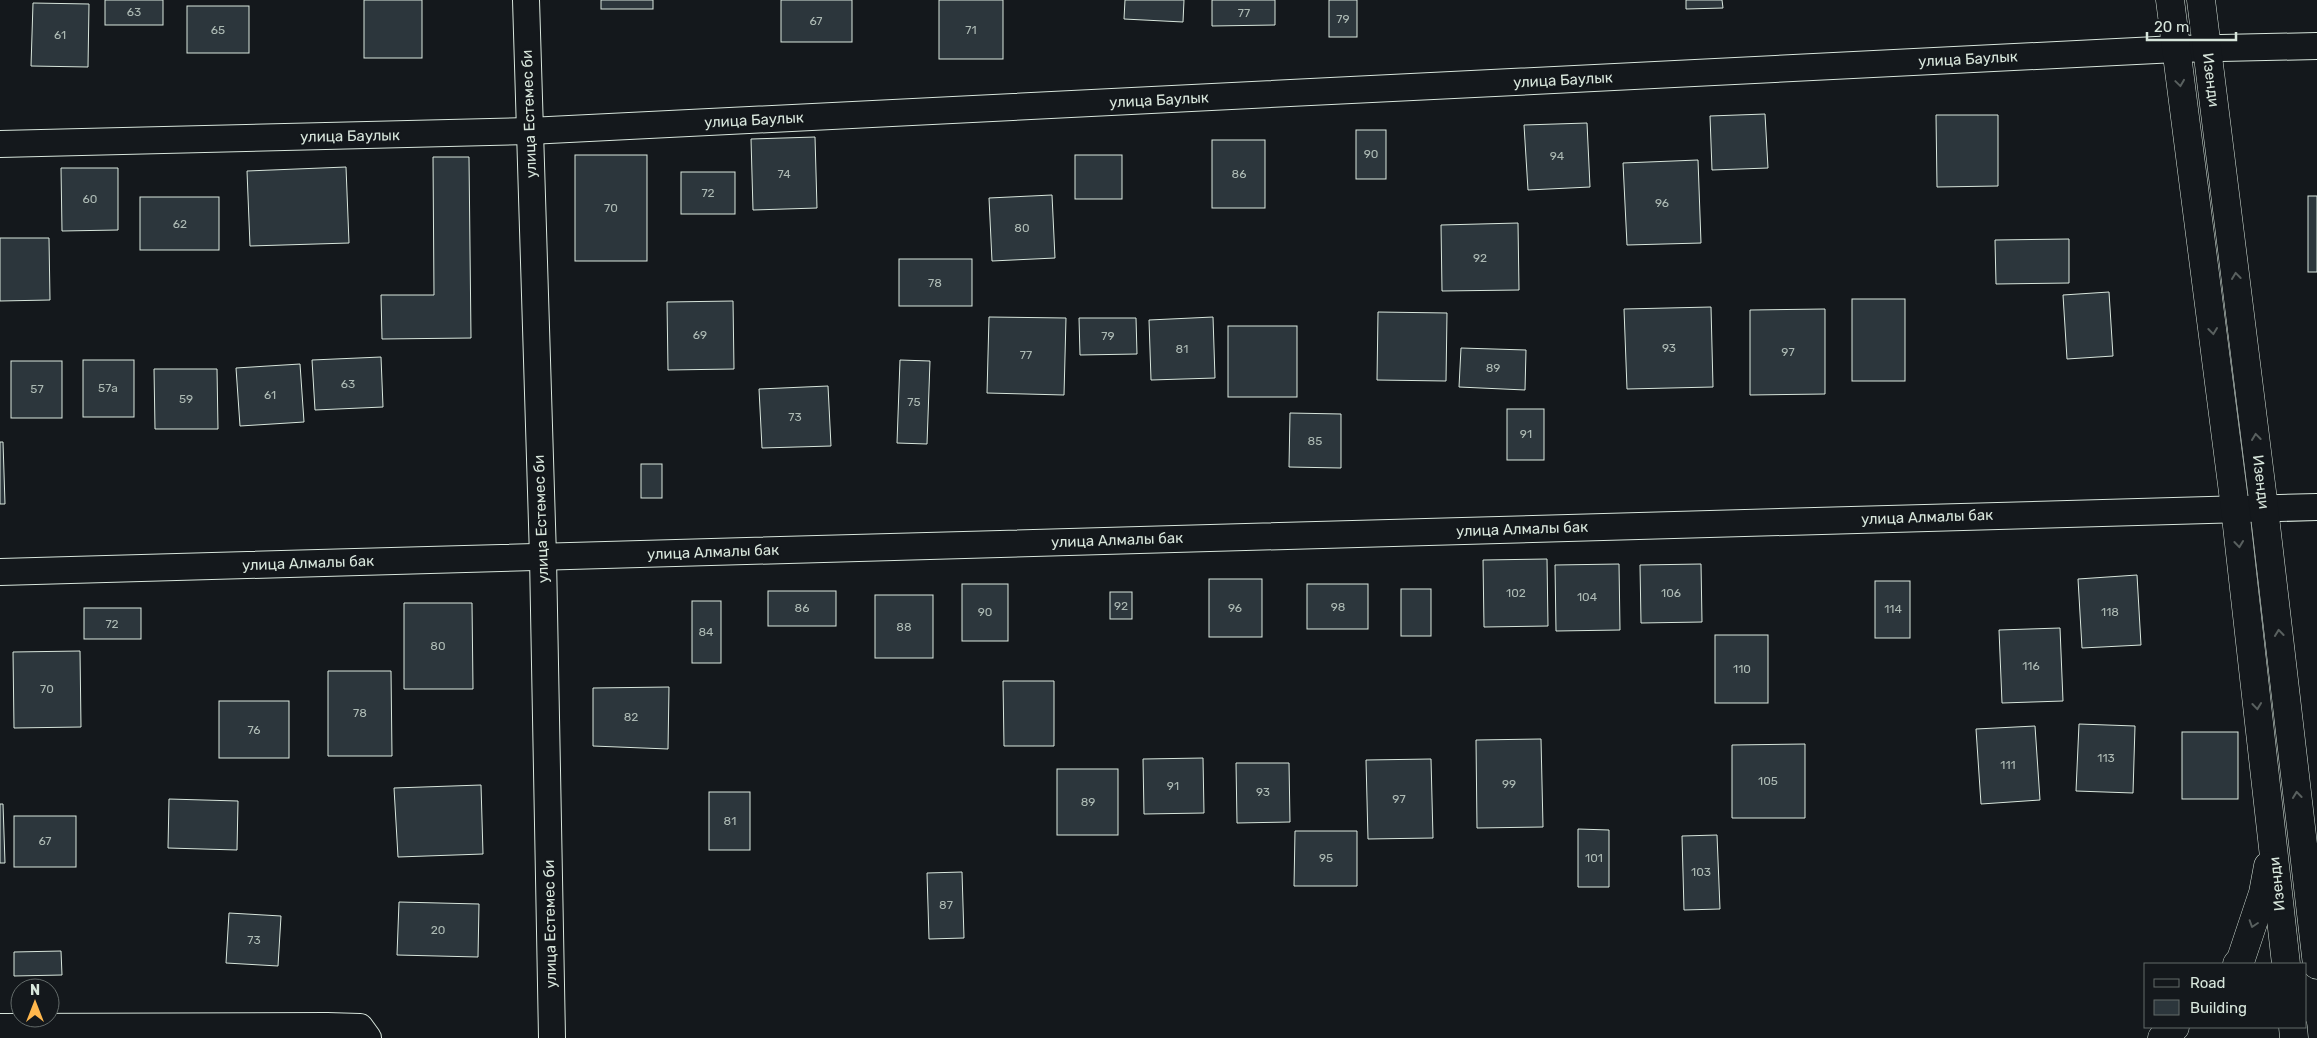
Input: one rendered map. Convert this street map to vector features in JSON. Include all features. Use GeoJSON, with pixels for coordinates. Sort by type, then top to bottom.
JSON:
{"type":"FeatureCollection","features":[{"type":"Feature","properties":{"kind":"street","name":"улица Естемес би"},"geometry":{"type":"LineString","coordinates":[[526,0],[543,557],[552,1038]]}},
{"type":"Feature","properties":{"kind":"street","name":"Изенди"},"geometry":{"type":"LineString","coordinates":[[2170,0],[2204,252],[2235,508],[2286,963]]}},
{"type":"Feature","properties":{"kind":"street","name":"Изенди"},"geometry":{"type":"LineString","coordinates":[[2201,0],[2264,508],[2317,965]]}},
{"type":"Feature","properties":{"kind":"street","name":"улица Баулык"},"geometry":{"type":"LineString","coordinates":[[0,144],[529,131],[2176,49],[2317,46]]}},
{"type":"Feature","properties":{"kind":"street","name":"улица Алмалы бак"},"geometry":{"type":"LineString","coordinates":[[0,572],[2317,507]]}},
{"type":"Feature","properties":{"kind":"street"},"geometry":{"type":"LineString","coordinates":[[2301,832],[2317,868]]}},
{"type":"Feature","properties":{"kind":"street"},"geometry":{"type":"LineString","coordinates":[[2238,963],[2241,959],[2263,894],[2272,843]]}},
{"type":"Feature","properties":{"kind":"street"},"geometry":{"type":"LineString","coordinates":[[0,1027],[328,1026],[360,1027],[368,1038]]}},
{"type":"Feature","properties":{"kind":"street"},"geometry":{"type":"LineString","coordinates":[[2162,1038],[2174,1028]]}},
{"type":"Feature","properties":{"kind":"building"},"geometry":{"type":"Polygon","coordinates":[[[105,0],[163,0],[163,25],[105,25],[105,0]]]}},
{"type":"Feature","properties":{"kind":"building"},"geometry":{"type":"Polygon","coordinates":[[[364,0],[422,0],[422,58],[364,58],[364,0]]]}},
{"type":"Feature","properties":{"kind":"building"},"geometry":{"type":"Polygon","coordinates":[[[601,0],[653,0],[653,9],[601,9],[601,0]]]}},
{"type":"Feature","properties":{"kind":"building"},"geometry":{"type":"Polygon","coordinates":[[[781,0],[852,0],[852,42],[781,42],[781,0]]]}},
{"type":"Feature","properties":{"kind":"building"},"geometry":{"type":"Polygon","coordinates":[[[939,0],[1003,0],[1003,59],[939,59],[939,0]]]}},
{"type":"Feature","properties":{"kind":"building"},"geometry":{"type":"Polygon","coordinates":[[[1125,0],[1184,0],[1183,22],[1124,19],[1125,0]]]}},
{"type":"Feature","properties":{"kind":"building"},"geometry":{"type":"Polygon","coordinates":[[[1212,0],[1275,0],[1275,25],[1212,26],[1212,0]]]}},
{"type":"Feature","properties":{"kind":"building"},"geometry":{"type":"Polygon","coordinates":[[[1329,0],[1357,0],[1357,37],[1329,37],[1329,0]]]}},
{"type":"Feature","properties":{"kind":"building"},"geometry":{"type":"Polygon","coordinates":[[[1686,0],[1722,0],[1723,8],[1686,9],[1686,0]]]}},
{"type":"Feature","properties":{"kind":"building"},"geometry":{"type":"Polygon","coordinates":[[[33,3],[89,4],[88,67],[31,66],[33,3]]]}},
{"type":"Feature","properties":{"kind":"building"},"geometry":{"type":"Polygon","coordinates":[[[187,6],[249,6],[249,53],[187,53],[187,6]]]}},
{"type":"Feature","properties":{"kind":"building"},"geometry":{"type":"Polygon","coordinates":[[[1765,114],[1768,168],[1712,170],[1710,116],[1765,114]]]}},
{"type":"Feature","properties":{"kind":"building"},"geometry":{"type":"Polygon","coordinates":[[[1936,115],[1998,115],[1998,186],[1937,187],[1936,115]]]}},
{"type":"Feature","properties":{"kind":"building"},"geometry":{"type":"Polygon","coordinates":[[[1587,123],[1590,187],[1528,190],[1524,125],[1587,123]]]}},
{"type":"Feature","properties":{"kind":"building"},"geometry":{"type":"Polygon","coordinates":[[[1356,130],[1386,130],[1386,179],[1356,179],[1356,130]]]}},
{"type":"Feature","properties":{"kind":"building"},"geometry":{"type":"Polygon","coordinates":[[[815,137],[817,208],[753,210],[751,139],[815,137]]]}},
{"type":"Feature","properties":{"kind":"building"},"geometry":{"type":"Polygon","coordinates":[[[1212,140],[1265,140],[1265,208],[1212,208],[1212,140]]]}},
{"type":"Feature","properties":{"kind":"building"},"geometry":{"type":"Polygon","coordinates":[[[575,155],[647,155],[647,261],[575,261],[575,155]]]}},
{"type":"Feature","properties":{"kind":"building"},"geometry":{"type":"Polygon","coordinates":[[[1075,155],[1122,155],[1122,199],[1075,199],[1075,155]]]}},
{"type":"Feature","properties":{"kind":"building"},"geometry":{"type":"Polygon","coordinates":[[[433,157],[469,157],[471,338],[382,339],[381,295],[434,295],[433,157]]]}},
{"type":"Feature","properties":{"kind":"building"},"geometry":{"type":"Polygon","coordinates":[[[1698,160],[1701,243],[1627,245],[1623,163],[1698,160]]]}},
{"type":"Feature","properties":{"kind":"building"},"geometry":{"type":"Polygon","coordinates":[[[346,167],[349,243],[250,246],[247,171],[346,167]]]}},
{"type":"Feature","properties":{"kind":"building"},"geometry":{"type":"Polygon","coordinates":[[[61,168],[118,168],[118,230],[62,231],[61,168]]]}},
{"type":"Feature","properties":{"kind":"building"},"geometry":{"type":"Polygon","coordinates":[[[681,172],[735,172],[735,214],[681,214],[681,172]]]}},
{"type":"Feature","properties":{"kind":"building"},"geometry":{"type":"Polygon","coordinates":[[[1052,195],[1055,258],[992,261],[989,198],[1052,195]]]}},
{"type":"Feature","properties":{"kind":"building"},"geometry":{"type":"Polygon","coordinates":[[[2308,196],[2317,196],[2317,272],[2308,272],[2308,196]]]}},
{"type":"Feature","properties":{"kind":"building"},"geometry":{"type":"Polygon","coordinates":[[[140,197],[219,197],[219,250],[140,250],[140,197]]]}},
{"type":"Feature","properties":{"kind":"building"},"geometry":{"type":"Polygon","coordinates":[[[1518,223],[1519,290],[1442,291],[1441,225],[1518,223]]]}},
{"type":"Feature","properties":{"kind":"building"},"geometry":{"type":"Polygon","coordinates":[[[0,238],[49,238],[50,300],[0,301],[0,238]]]}},
{"type":"Feature","properties":{"kind":"building"},"geometry":{"type":"Polygon","coordinates":[[[2069,239],[2069,283],[1996,284],[1995,240],[2069,239]]]}},
{"type":"Feature","properties":{"kind":"building"},"geometry":{"type":"Polygon","coordinates":[[[899,259],[972,259],[972,306],[899,306],[899,259]]]}},
{"type":"Feature","properties":{"kind":"building"},"geometry":{"type":"Polygon","coordinates":[[[2109,292],[2113,356],[2067,359],[2063,295],[2109,292]]]}},
{"type":"Feature","properties":{"kind":"building"},"geometry":{"type":"Polygon","coordinates":[[[1852,299],[1905,299],[1905,381],[1852,381],[1852,299]]]}},
{"type":"Feature","properties":{"kind":"building"},"geometry":{"type":"Polygon","coordinates":[[[733,301],[734,369],[668,370],[667,302],[733,301]]]}},
{"type":"Feature","properties":{"kind":"building"},"geometry":{"type":"Polygon","coordinates":[[[1711,307],[1713,387],[1627,389],[1624,309],[1711,307]]]}},
{"type":"Feature","properties":{"kind":"building"},"geometry":{"type":"Polygon","coordinates":[[[1825,309],[1825,394],[1750,395],[1750,310],[1825,309]]]}},
{"type":"Feature","properties":{"kind":"building"},"geometry":{"type":"Polygon","coordinates":[[[1378,312],[1447,313],[1446,381],[1377,380],[1378,312]]]}},
{"type":"Feature","properties":{"kind":"building"},"geometry":{"type":"Polygon","coordinates":[[[989,317],[1066,318],[1064,395],[987,393],[989,317]]]}},
{"type":"Feature","properties":{"kind":"building"},"geometry":{"type":"Polygon","coordinates":[[[1213,317],[1215,378],[1151,380],[1149,320],[1213,317]]]}},
{"type":"Feature","properties":{"kind":"building"},"geometry":{"type":"Polygon","coordinates":[[[1079,318],[1136,318],[1137,354],[1080,355],[1079,318]]]}},
{"type":"Feature","properties":{"kind":"building"},"geometry":{"type":"Polygon","coordinates":[[[1228,326],[1297,326],[1297,397],[1228,397],[1228,326]]]}},
{"type":"Feature","properties":{"kind":"building"},"geometry":{"type":"Polygon","coordinates":[[[1461,348],[1526,350],[1525,390],[1459,387],[1461,348]]]}},
{"type":"Feature","properties":{"kind":"building"},"geometry":{"type":"Polygon","coordinates":[[[381,357],[383,407],[315,410],[312,360],[381,357]]]}},
{"type":"Feature","properties":{"kind":"building"},"geometry":{"type":"Polygon","coordinates":[[[83,360],[134,360],[134,417],[83,417],[83,360]]]}},
{"type":"Feature","properties":{"kind":"building"},"geometry":{"type":"Polygon","coordinates":[[[900,360],[930,361],[927,444],[897,443],[900,360]]]}},
{"type":"Feature","properties":{"kind":"building"},"geometry":{"type":"Polygon","coordinates":[[[11,361],[62,361],[62,418],[11,418],[11,361]]]}},
{"type":"Feature","properties":{"kind":"building"},"geometry":{"type":"Polygon","coordinates":[[[300,364],[304,422],[240,426],[236,368],[300,364]]]}},
{"type":"Feature","properties":{"kind":"building"},"geometry":{"type":"Polygon","coordinates":[[[154,369],[217,369],[218,429],[155,429],[154,369]]]}},
{"type":"Feature","properties":{"kind":"building"},"geometry":{"type":"Polygon","coordinates":[[[828,386],[831,446],[762,448],[759,389],[828,386]]]}},
{"type":"Feature","properties":{"kind":"building"},"geometry":{"type":"Polygon","coordinates":[[[1507,409],[1544,409],[1544,460],[1507,460],[1507,409]]]}},
{"type":"Feature","properties":{"kind":"building"},"geometry":{"type":"Polygon","coordinates":[[[1290,413],[1341,414],[1341,468],[1289,467],[1290,413]]]}},
{"type":"Feature","properties":{"kind":"building"},"geometry":{"type":"Polygon","coordinates":[[[0,442],[3,442],[5,504],[0,504],[0,442]]]}},
{"type":"Feature","properties":{"kind":"building"},"geometry":{"type":"Polygon","coordinates":[[[641,464],[662,464],[662,498],[641,498],[641,464]]]}},
{"type":"Feature","properties":{"kind":"building"},"geometry":{"type":"Polygon","coordinates":[[[1547,559],[1548,626],[1484,627],[1483,560],[1547,559]]]}},
{"type":"Feature","properties":{"kind":"building"},"geometry":{"type":"Polygon","coordinates":[[[1619,564],[1620,630],[1556,631],[1555,565],[1619,564]]]}},
{"type":"Feature","properties":{"kind":"building"},"geometry":{"type":"Polygon","coordinates":[[[1701,564],[1702,622],[1641,623],[1640,565],[1701,564]]]}},
{"type":"Feature","properties":{"kind":"building"},"geometry":{"type":"Polygon","coordinates":[[[2137,575],[2141,645],[2082,648],[2078,579],[2137,575]]]}},
{"type":"Feature","properties":{"kind":"building"},"geometry":{"type":"Polygon","coordinates":[[[1209,579],[1262,579],[1262,637],[1209,637],[1209,579]]]}},
{"type":"Feature","properties":{"kind":"building"},"geometry":{"type":"Polygon","coordinates":[[[1875,581],[1910,581],[1910,638],[1875,638],[1875,581]]]}},
{"type":"Feature","properties":{"kind":"building"},"geometry":{"type":"Polygon","coordinates":[[[962,584],[1008,584],[1008,641],[962,641],[962,584]]]}},
{"type":"Feature","properties":{"kind":"building"},"geometry":{"type":"Polygon","coordinates":[[[1307,584],[1368,584],[1368,629],[1307,629],[1307,584]]]}},
{"type":"Feature","properties":{"kind":"building"},"geometry":{"type":"Polygon","coordinates":[[[1401,589],[1431,589],[1431,636],[1401,636],[1401,589]]]}},
{"type":"Feature","properties":{"kind":"building"},"geometry":{"type":"Polygon","coordinates":[[[768,591],[836,591],[836,626],[768,626],[768,591]]]}},
{"type":"Feature","properties":{"kind":"building"},"geometry":{"type":"Polygon","coordinates":[[[1110,592],[1132,592],[1132,619],[1110,619],[1110,592]]]}},
{"type":"Feature","properties":{"kind":"building"},"geometry":{"type":"Polygon","coordinates":[[[875,595],[933,595],[933,658],[875,658],[875,595]]]}},
{"type":"Feature","properties":{"kind":"building"},"geometry":{"type":"Polygon","coordinates":[[[692,601],[721,601],[721,663],[692,663],[692,601]]]}},
{"type":"Feature","properties":{"kind":"building"},"geometry":{"type":"Polygon","coordinates":[[[404,603],[472,603],[473,689],[404,689],[404,603]]]}},
{"type":"Feature","properties":{"kind":"building"},"geometry":{"type":"Polygon","coordinates":[[[84,608],[141,608],[141,639],[84,639],[84,608]]]}},
{"type":"Feature","properties":{"kind":"building"},"geometry":{"type":"Polygon","coordinates":[[[2060,628],[2063,701],[2002,703],[1999,630],[2060,628]]]}},
{"type":"Feature","properties":{"kind":"building"},"geometry":{"type":"Polygon","coordinates":[[[1715,635],[1768,635],[1768,703],[1715,703],[1715,635]]]}},
{"type":"Feature","properties":{"kind":"building"},"geometry":{"type":"Polygon","coordinates":[[[80,651],[81,727],[14,728],[13,652],[80,651]]]}},
{"type":"Feature","properties":{"kind":"building"},"geometry":{"type":"Polygon","coordinates":[[[328,671],[391,671],[392,756],[328,756],[328,671]]]}},
{"type":"Feature","properties":{"kind":"building"},"geometry":{"type":"Polygon","coordinates":[[[1003,681],[1054,681],[1054,746],[1004,746],[1003,681]]]}},
{"type":"Feature","properties":{"kind":"building"},"geometry":{"type":"Polygon","coordinates":[[[669,687],[668,749],[593,746],[593,688],[669,687]]]}},
{"type":"Feature","properties":{"kind":"building"},"geometry":{"type":"Polygon","coordinates":[[[219,701],[289,701],[289,758],[219,758],[219,701]]]}},
{"type":"Feature","properties":{"kind":"building"},"geometry":{"type":"Polygon","coordinates":[[[2079,724],[2135,726],[2133,793],[2076,791],[2079,724]]]}},
{"type":"Feature","properties":{"kind":"building"},"geometry":{"type":"Polygon","coordinates":[[[2035,726],[2040,800],[1981,804],[1976,729],[2035,726]]]}},
{"type":"Feature","properties":{"kind":"building"},"geometry":{"type":"Polygon","coordinates":[[[2182,732],[2238,732],[2238,799],[2182,799],[2182,732]]]}},
{"type":"Feature","properties":{"kind":"building"},"geometry":{"type":"Polygon","coordinates":[[[1541,739],[1543,827],[1477,828],[1476,740],[1541,739]]]}},
{"type":"Feature","properties":{"kind":"building"},"geometry":{"type":"Polygon","coordinates":[[[1805,744],[1805,818],[1732,818],[1732,745],[1805,744]]]}},
{"type":"Feature","properties":{"kind":"building"},"geometry":{"type":"Polygon","coordinates":[[[1203,758],[1204,813],[1144,814],[1143,759],[1203,758]]]}},
{"type":"Feature","properties":{"kind":"building"},"geometry":{"type":"Polygon","coordinates":[[[1431,759],[1433,838],[1368,839],[1366,760],[1431,759]]]}},
{"type":"Feature","properties":{"kind":"building"},"geometry":{"type":"Polygon","coordinates":[[[1236,763],[1289,763],[1290,822],[1237,823],[1236,763]]]}},
{"type":"Feature","properties":{"kind":"building"},"geometry":{"type":"Polygon","coordinates":[[[1057,769],[1118,769],[1118,835],[1057,835],[1057,769]]]}},
{"type":"Feature","properties":{"kind":"building"},"geometry":{"type":"Polygon","coordinates":[[[481,785],[483,854],[398,857],[394,788],[481,785]]]}},
{"type":"Feature","properties":{"kind":"building"},"geometry":{"type":"Polygon","coordinates":[[[709,792],[750,792],[750,850],[709,850],[709,792]]]}},
{"type":"Feature","properties":{"kind":"building"},"geometry":{"type":"Polygon","coordinates":[[[169,799],[238,801],[237,850],[168,848],[169,799]]]}},
{"type":"Feature","properties":{"kind":"building"},"geometry":{"type":"Polygon","coordinates":[[[0,804],[3,804],[5,863],[0,863],[0,804]]]}},
{"type":"Feature","properties":{"kind":"building"},"geometry":{"type":"Polygon","coordinates":[[[14,816],[76,816],[76,867],[14,867],[14,816]]]}},
{"type":"Feature","properties":{"kind":"building"},"geometry":{"type":"Polygon","coordinates":[[[1578,829],[1609,830],[1609,887],[1578,887],[1578,829]]]}},
{"type":"Feature","properties":{"kind":"building"},"geometry":{"type":"Polygon","coordinates":[[[1295,831],[1357,831],[1357,886],[1294,886],[1295,831]]]}},
{"type":"Feature","properties":{"kind":"building"},"geometry":{"type":"Polygon","coordinates":[[[1717,835],[1720,909],[1684,910],[1682,836],[1717,835]]]}},
{"type":"Feature","properties":{"kind":"building"},"geometry":{"type":"Polygon","coordinates":[[[962,872],[964,938],[929,939],[927,873],[962,872]]]}},
{"type":"Feature","properties":{"kind":"building"},"geometry":{"type":"Polygon","coordinates":[[[399,902],[479,904],[478,957],[397,955],[399,902]]]}},
{"type":"Feature","properties":{"kind":"building"},"geometry":{"type":"Polygon","coordinates":[[[229,913],[281,916],[278,966],[226,963],[229,913]]]}},
{"type":"Feature","properties":{"kind":"building"},"geometry":{"type":"Polygon","coordinates":[[[61,951],[62,975],[14,976],[14,952],[61,951]]]}}]}
